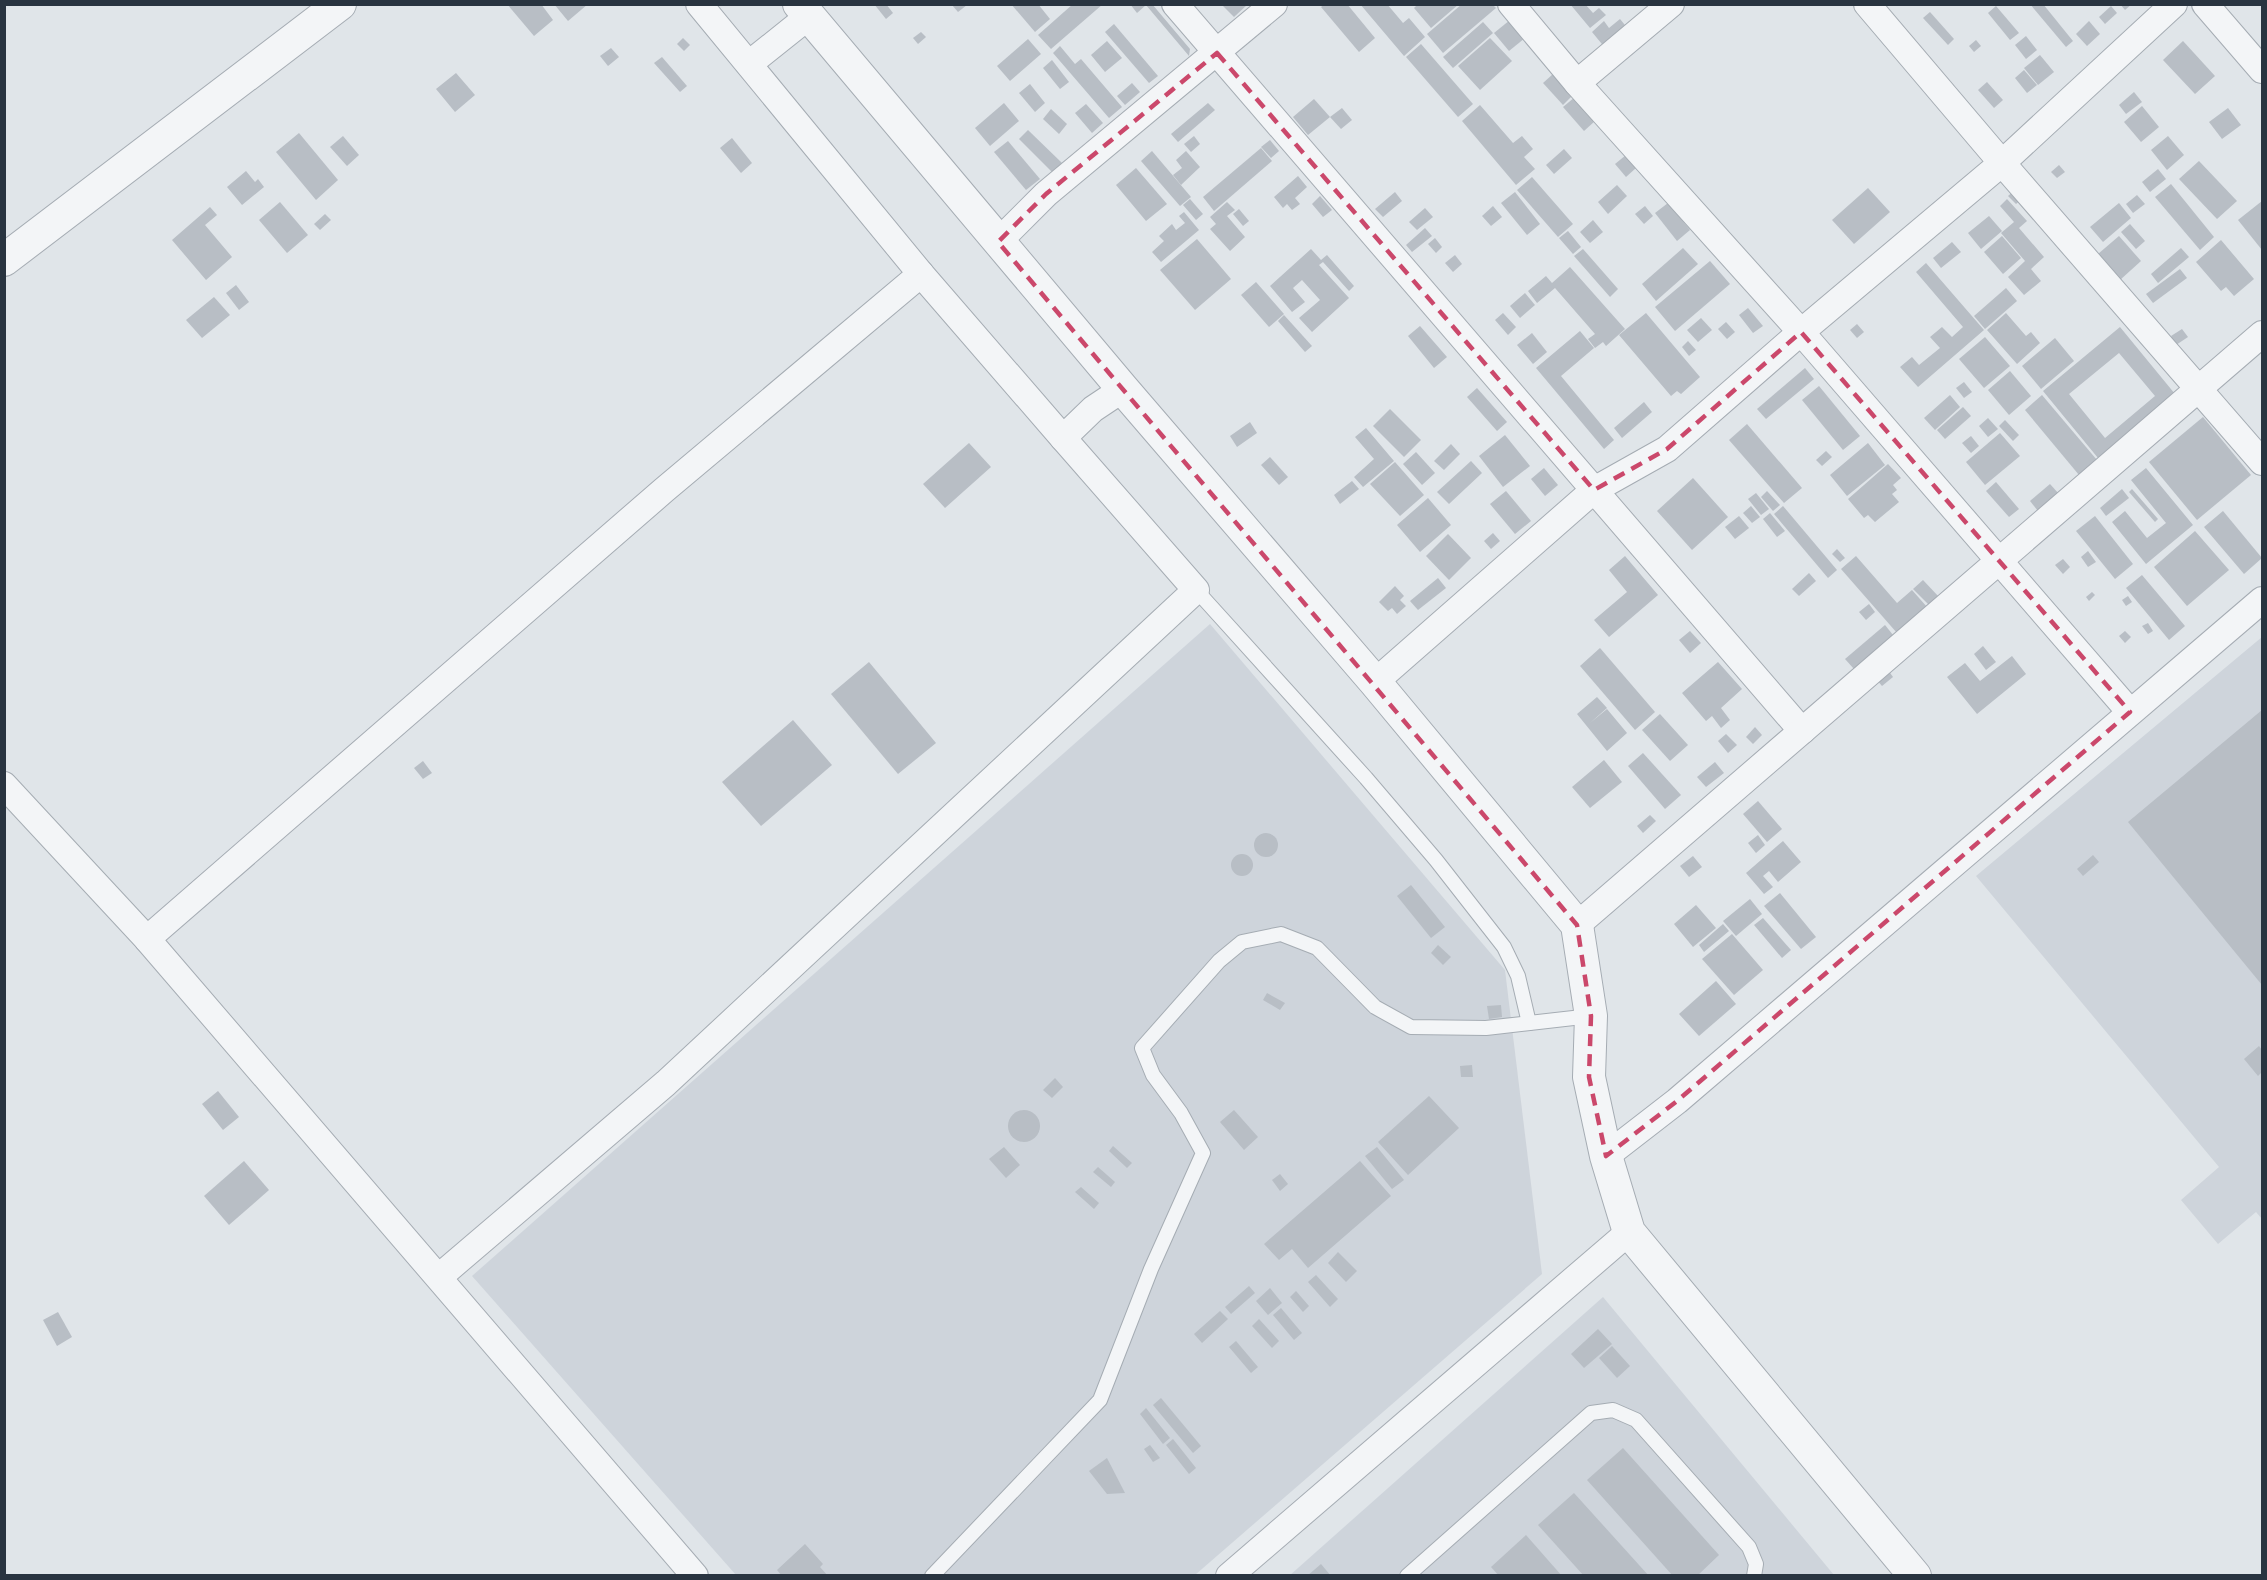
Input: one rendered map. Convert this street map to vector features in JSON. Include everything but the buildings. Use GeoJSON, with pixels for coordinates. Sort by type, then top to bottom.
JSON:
{"type":"FeatureCollection","features":[{"type":"Feature","properties":{"kind":"street"},"geometry":{"type":"LineString","coordinates":[[4,260],[340,4]]}},
{"type":"Feature","properties":{"kind":"street"},"geometry":{"type":"LineString","coordinates":[[439,1276],[666,1083],[1196,590],[1068,434],[921,274],[754,60],[699,4]]}},
{"type":"Feature","properties":{"kind":"street"},"geometry":{"type":"LineString","coordinates":[[1175,4],[1802,731]]}},
{"type":"Feature","properties":{"kind":"street"},"geometry":{"type":"LineString","coordinates":[[998,242],[1046,194],[1274,4]]}},
{"type":"Feature","properties":{"kind":"street"},"geometry":{"type":"LineString","coordinates":[[1511,4],[1577,83],[1801,332],[2130,712]]}},
{"type":"Feature","properties":{"kind":"street"},"geometry":{"type":"LineString","coordinates":[[1577,83],[1671,4]]}},
{"type":"Feature","properties":{"kind":"street"},"geometry":{"type":"LineString","coordinates":[[1867,4],[2262,462]]}},
{"type":"Feature","properties":{"kind":"street"},"geometry":{"type":"LineString","coordinates":[[1375,682],[1594,490],[1667,449],[1801,332],[2002,163],[2174,4]]}},
{"type":"Feature","properties":{"kind":"street"},"geometry":{"type":"LineString","coordinates":[[2205,4],[2262,70]]}},
{"type":"Feature","properties":{"kind":"street"},"geometry":{"type":"LineString","coordinates":[[754,60],[784,38],[804,10],[998,242],[1375,682],[1577,925],[1581,1016],[1589,1077],[1606,1156],[1629,1232],[1915,1575]]}},
{"type":"Feature","properties":{"kind":"street"},"geometry":{"type":"LineString","coordinates":[[147,939],[664,490],[921,274]]}},
{"type":"Feature","properties":{"kind":"street"},"geometry":{"type":"LineString","coordinates":[[1577,925],[2262,334]]}},
{"type":"Feature","properties":{"kind":"street"},"geometry":{"type":"LineString","coordinates":[[1068,434],[1093,410],[1123,389]]}},
{"type":"Feature","properties":{"kind":"street"},"geometry":{"type":"LineString","coordinates":[[1606,1156],[1677,1101],[2262,600]]}},
{"type":"Feature","properties":{"kind":"street"},"geometry":{"type":"LineString","coordinates":[[4,785],[147,939],[695,1575]]}},
{"type":"Feature","properties":{"kind":"street"},"geometry":{"type":"LineString","coordinates":[[1229,1575],[1629,1232]]}},
{"type":"Feature","properties":{"kind":"lane"},"geometry":{"type":"LineString","coordinates":[[1196,590],[1366,777],[1436,860],[1504,947],[1518,976],[1529,1023]]}},
{"type":"Feature","properties":{"kind":"lane"},"geometry":{"type":"LineString","coordinates":[[932,1575],[1100,1400],[1151,1269],[1203,1153],[1181,1113],[1153,1075],[1142,1048],[1219,962],[1242,942],[1281,934],[1317,948],[1375,1007],[1411,1027],[1486,1028],[1581,1016]]}},
{"type":"Feature","properties":{"kind":"lane"},"geometry":{"type":"LineString","coordinates":[[1407,1575],[1591,1413],[1613,1410],[1636,1420],[1749,1547],[1756,1564],[1754,1575]]}},
{"type":"Feature","properties":{"kind":"highlighted area"},"geometry":{"type":"Polygon","coordinates":[[[1217,53],[1594,490],[1667,449],[1801,332],[2130,712],[1677,1101],[1606,1156],[1589,1077],[1591,1016],[1577,925],[998,242],[1046,194],[1217,53]]]}},
{"type":"Feature","properties":{"kind":"shaded area"},"geometry":{"type":"Polygon","coordinates":[[[1210,624],[1505,970],[1542,1274],[1195,1575],[736,1575],[472,1276],[1210,624]]]}},
{"type":"Feature","properties":{"kind":"shaded area"},"geometry":{"type":"Polygon","coordinates":[[[2262,637],[2262,1219],[2256,1212],[2218,1244],[2181,1200],[2219,1167],[1976,876],[2262,637]]]}},
{"type":"Feature","properties":{"kind":"shaded area"},"geometry":{"type":"Polygon","coordinates":[[[1603,1297],[1834,1575],[1289,1576],[1603,1297]]]}}]}
